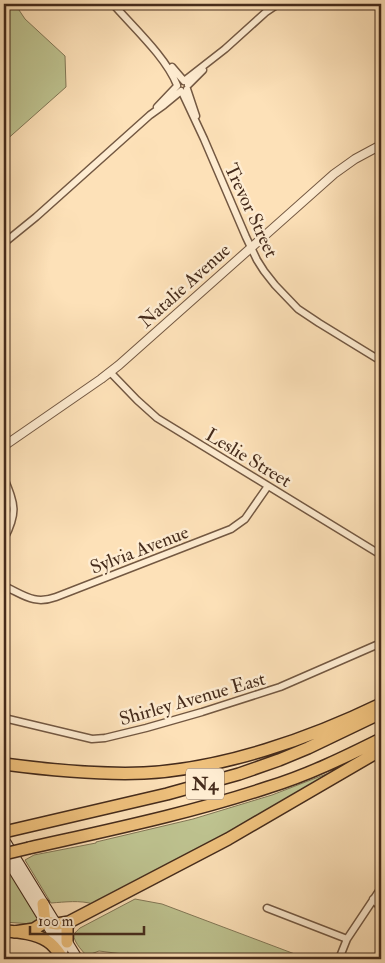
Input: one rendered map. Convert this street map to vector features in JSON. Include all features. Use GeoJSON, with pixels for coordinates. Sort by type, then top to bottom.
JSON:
{"type":"FeatureCollection","features":[{"type":"Feature","properties":{"kind":"highway"},"geometry":{"type":"LineString","coordinates":[[4,764],[112,774],[159,772],[189,768],[225,761],[266,749],[326,728],[381,704]]}},
{"type":"Feature","properties":{"kind":"highway","name":"N4"},"geometry":{"type":"LineString","coordinates":[[4,832],[175,792],[239,774],[308,748],[381,713]]}},
{"type":"Feature","properties":{"kind":"highway","name":"N4"},"geometry":{"type":"LineString","coordinates":[[4,854],[176,814],[269,787],[316,770],[381,739]]}},
{"type":"Feature","properties":{"kind":"highway"},"geometry":{"type":"LineString","coordinates":[[9,932],[34,929],[45,922],[57,924],[69,922],[228,839],[381,750]]}},
{"type":"Feature","properties":{"kind":"highway"},"geometry":{"type":"LineString","coordinates":[[43,904],[45,922]]}},
{"type":"Feature","properties":{"kind":"highway"},"geometry":{"type":"LineString","coordinates":[[67,942],[69,922]]}},
{"type":"Feature","properties":{"kind":"highway"},"geometry":{"type":"LineString","coordinates":[[9,932],[33,935],[47,941],[63,959]]}},
{"type":"Feature","properties":{"kind":"main road"},"geometry":{"type":"LineString","coordinates":[[4,839],[78,959]]}},
{"type":"Feature","properties":{"kind":"main road"},"geometry":{"type":"LineString","coordinates":[[4,854],[68,959]]}},
{"type":"Feature","properties":{"kind":"street","name":"Trevor Street"},"geometry":{"type":"LineString","coordinates":[[113,4],[170,65],[183,86],[256,260],[272,281],[298,309],[319,324],[381,361]]}},
{"type":"Feature","properties":{"kind":"street"},"geometry":{"type":"LineString","coordinates":[[4,243],[154,112],[174,98],[183,86],[208,66],[213,58],[261,16],[278,4]]}},
{"type":"Feature","properties":{"kind":"street","name":"Natalie Avenue"},"geometry":{"type":"LineString","coordinates":[[4,446],[110,372],[334,174],[355,159],[381,145]]}},
{"type":"Feature","properties":{"kind":"street","name":"Leslie Street"},"geometry":{"type":"LineString","coordinates":[[110,372],[157,418],[381,555]]}},
{"type":"Feature","properties":{"kind":"street"},"geometry":{"type":"LineString","coordinates":[[4,478],[14,511],[4,539]]}},
{"type":"Feature","properties":{"kind":"street","name":"Sylvia Avenue"},"geometry":{"type":"LineString","coordinates":[[4,586],[38,601],[56,597],[231,529],[245,519],[268,486]]}},
{"type":"Feature","properties":{"kind":"street","name":"Shirley Avenue East"},"geometry":{"type":"LineString","coordinates":[[4,718],[98,740],[178,720],[280,687],[381,643]]}},
{"type":"Feature","properties":{"kind":"street"},"geometry":{"type":"LineString","coordinates":[[339,959],[347,939],[381,888]]}},
{"type":"Feature","properties":{"kind":"street"},"geometry":{"type":"LineString","coordinates":[[373,899],[381,908]]}},
{"type":"Feature","properties":{"kind":"street"},"geometry":{"type":"LineString","coordinates":[[267,908],[347,939]]}},
{"type":"Feature","properties":{"kind":"green space"},"geometry":{"type":"Polygon","coordinates":[[[4,4],[15,4],[25,19],[65,56],[66,87],[4,142],[4,4]]]}},
{"type":"Feature","properties":{"kind":"green space"},"geometry":{"type":"Polygon","coordinates":[[[334,771],[273,810],[93,904],[78,902],[51,903],[25,860],[34,855],[96,843],[193,819],[272,795],[334,771]]]}},
{"type":"Feature","properties":{"kind":"green space"},"geometry":{"type":"Polygon","coordinates":[[[4,863],[38,920],[32,924],[4,922],[4,863]]]}},
{"type":"Feature","properties":{"kind":"green space"},"geometry":{"type":"Polygon","coordinates":[[[135,899],[162,904],[308,959],[163,959],[99,951],[91,954],[90,959],[75,941],[75,933],[80,928],[135,899]]]}}]}
